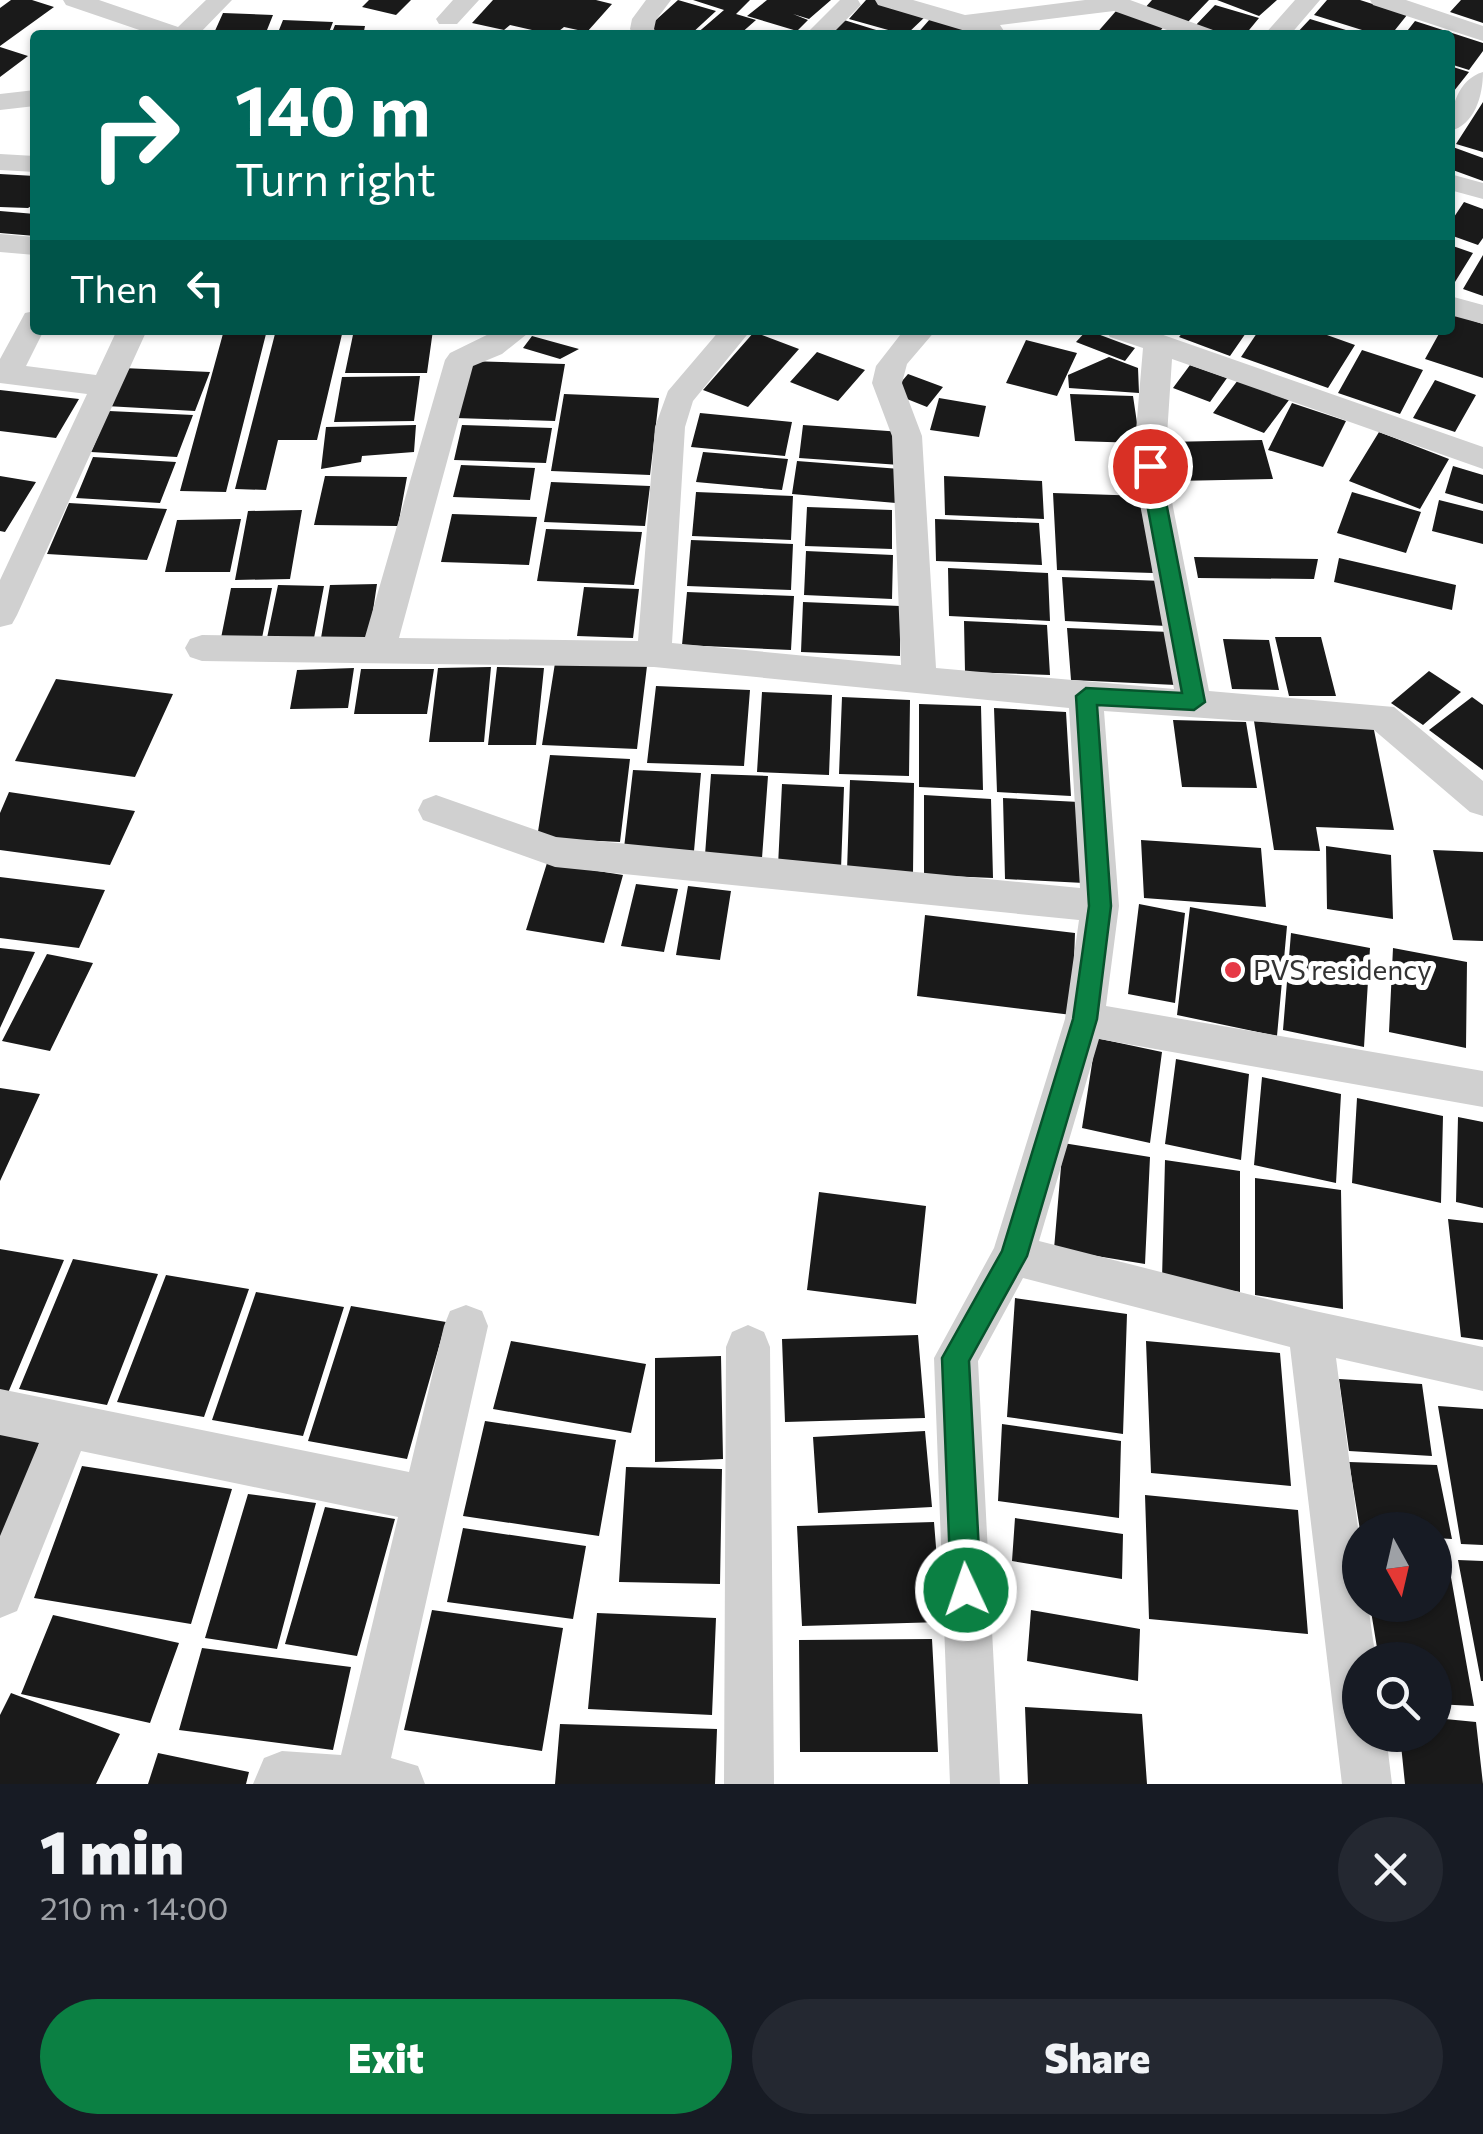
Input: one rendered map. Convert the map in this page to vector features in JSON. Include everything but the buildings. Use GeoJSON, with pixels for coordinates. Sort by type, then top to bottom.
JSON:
{"type":"FeatureCollection","features":[{"type":"Feature","properties":{"kind":"street"},"geometry":{"type":"LineString","coordinates":[[75,0],[166,30]]}},
{"type":"Feature","properties":{"kind":"street"},"geometry":{"type":"LineString","coordinates":[[187,30],[220,0]]}},
{"type":"Feature","properties":{"kind":"street"},"geometry":{"type":"LineString","coordinates":[[448,19],[467,0]]}},
{"type":"Feature","properties":{"kind":"street"},"geometry":{"type":"LineString","coordinates":[[643,30],[644,20],[659,0]]}},
{"type":"Feature","properties":{"kind":"street"},"geometry":{"type":"LineString","coordinates":[[887,0],[990,30]]}},
{"type":"Feature","properties":{"kind":"street"},"geometry":{"type":"LineString","coordinates":[[1281,30],[1308,0]]}},
{"type":"Feature","properties":{"kind":"street"},"geometry":{"type":"LineString","coordinates":[[1382,0],[1483,34]]}},
{"type":"Feature","properties":{"kind":"street"},"geometry":{"type":"LineString","coordinates":[[968,22],[1109,2],[1190,30]]}},
{"type":"Feature","properties":{"kind":"street"},"geometry":{"type":"LineString","coordinates":[[823,30],[848,5]]}},
{"type":"Feature","properties":{"kind":"street"},"geometry":{"type":"LineString","coordinates":[[1455,116],[1483,80]]}},
{"type":"Feature","properties":{"kind":"street"},"geometry":{"type":"LineString","coordinates":[[0,102],[30,99]]}},
{"type":"Feature","properties":{"kind":"street"},"geometry":{"type":"LineString","coordinates":[[0,162],[30,164]]}},
{"type":"Feature","properties":{"kind":"street"},"geometry":{"type":"LineString","coordinates":[[1455,183],[1483,191]]}},
{"type":"Feature","properties":{"kind":"street"},"geometry":{"type":"LineString","coordinates":[[0,243],[30,246]]}},
{"type":"Feature","properties":{"kind":"street"},"geometry":{"type":"LineString","coordinates":[[1455,307],[1483,316]]}},
{"type":"Feature","properties":{"kind":"street"},"geometry":{"type":"LineString","coordinates":[[30,328],[3,373],[104,386]]}},
{"type":"Feature","properties":{"kind":"street"},"geometry":{"type":"LineString","coordinates":[[0,615],[130,335]]}},
{"type":"Feature","properties":{"kind":"street"},"geometry":{"type":"LineString","coordinates":[[379,648],[460,360],[509,335]]}},
{"type":"Feature","properties":{"kind":"street"},"geometry":{"type":"LineString","coordinates":[[654,654],[670,427],[680,398],[732,335]]}},
{"type":"Feature","properties":{"kind":"street"},"geometry":{"type":"LineString","coordinates":[[917,335],[890,366],[886,378],[887,388],[902,411],[908,436],[919,679]]}},
{"type":"Feature","properties":{"kind":"street"},"geometry":{"type":"LineString","coordinates":[[1134,335],[1483,458]]}},
{"type":"Feature","properties":{"kind":"street"},"geometry":{"type":"LineString","coordinates":[[1158,344],[1150,466],[1194,702]]}},
{"type":"Feature","properties":{"kind":"street"},"geometry":{"type":"LineString","coordinates":[[202,648],[654,654],[1086,696],[1382,716],[1483,802]]}},
{"type":"Feature","properties":{"kind":"street"},"geometry":{"type":"LineString","coordinates":[[974,1784],[956,1358],[1014,1256],[1085,1019],[1100,906],[1086,696]]}},
{"type":"Feature","properties":{"kind":"street"},"geometry":{"type":"LineString","coordinates":[[436,810],[556,852],[1100,906]]}},
{"type":"Feature","properties":{"kind":"street"},"geometry":{"type":"LineString","coordinates":[[1085,1019],[1483,1089]]}},
{"type":"Feature","properties":{"kind":"street"},"geometry":{"type":"LineString","coordinates":[[1014,1256],[1310,1331],[1483,1368]]}},
{"type":"Feature","properties":{"kind":"street"},"geometry":{"type":"LineString","coordinates":[[278,1784],[282,1776],[380,1783],[426,1499],[466,1326]]}},
{"type":"Feature","properties":{"kind":"street"},"geometry":{"type":"LineString","coordinates":[[1310,1331],[1349,1642]]}},
{"type":"Feature","properties":{"kind":"street"},"geometry":{"type":"LineString","coordinates":[[748,1347],[748,1784]]}},
{"type":"Feature","properties":{"kind":"street"},"geometry":{"type":"LineString","coordinates":[[0,1412],[426,1499]]}},
{"type":"Feature","properties":{"kind":"street"},"geometry":{"type":"LineString","coordinates":[[0,1594],[68,1428]]}},
{"type":"Feature","properties":{"kind":"street"},"geometry":{"type":"LineString","coordinates":[[1363,1752],[1367,1784]]}},
{"type":"Feature","properties":{"kind":"place","name":"PVS residency"},"geometry":{"type":"Point","coordinates":[1233,970]}},
{"type":"Feature","properties":{"kind":"route"},"geometry":{"type":"LineString","coordinates":[[966,1590],[956,1358],[1014,1256],[1085,1019],[1100,906],[1086,696],[1194,702],[1150,466]]}}]}
